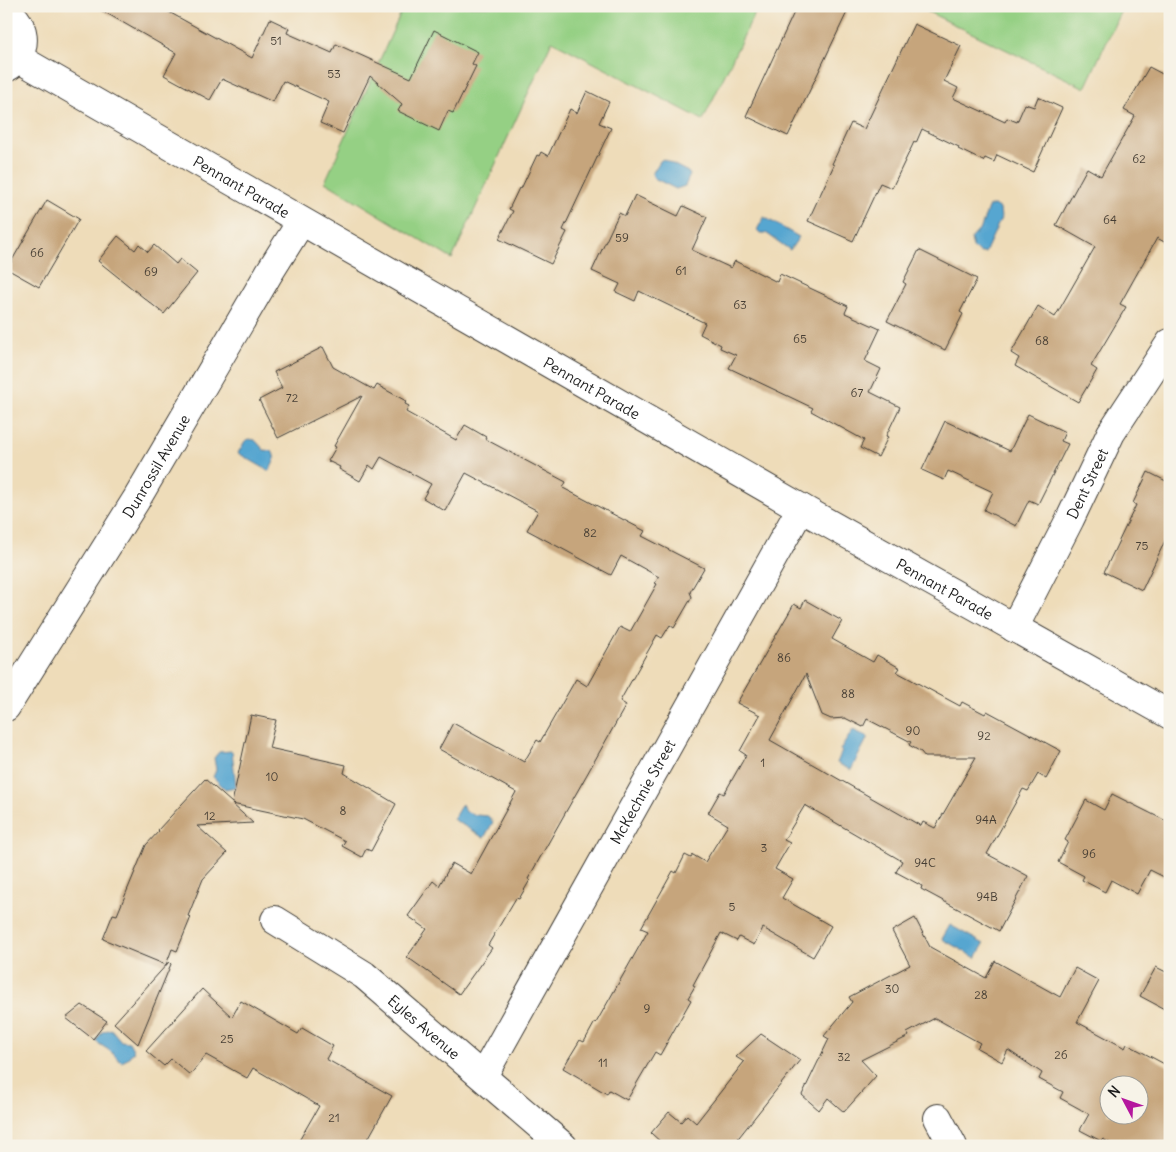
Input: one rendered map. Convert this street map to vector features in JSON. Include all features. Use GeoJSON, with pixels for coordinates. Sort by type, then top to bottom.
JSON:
{"type":"FeatureCollection","features":[{"type":"Feature","properties":{"kind":"street"},"geometry":{"type":"LineString","coordinates":[[9,10],[17,20],[24,39],[22,49],[12,63]]}},
{"type":"Feature","properties":{"kind":"street","name":"Pennant Parade"},"geometry":{"type":"LineString","coordinates":[[12,63],[302,222],[801,508],[1170,715]]}},
{"type":"Feature","properties":{"kind":"street","name":"Dunrossil Avenue"},"geometry":{"type":"LineString","coordinates":[[6,706],[136,500],[269,273],[302,222]]}},
{"type":"Feature","properties":{"kind":"street","name":"Dent Street"},"geometry":{"type":"LineString","coordinates":[[1014,628],[1070,519],[1111,433],[1170,343]]}},
{"type":"Feature","properties":{"kind":"street","name":"McKechnie Street"},"geometry":{"type":"LineString","coordinates":[[483,1076],[801,508]]}},
{"type":"Feature","properties":{"kind":"street","name":"Eyles Avenue"},"geometry":{"type":"LineString","coordinates":[[275,920],[364,975],[563,1146]]}},
{"type":"Feature","properties":{"kind":"street"},"geometry":{"type":"LineString","coordinates":[[938,1118],[953,1146]]}},
{"type":"Feature","properties":{"kind":"green space"},"geometry":{"type":"Polygon","coordinates":[[[404,6],[758,6],[703,120],[552,41],[452,259],[325,182],[404,6]]]}},
{"type":"Feature","properties":{"kind":"green space"},"geometry":{"type":"Polygon","coordinates":[[[916,6],[1123,6],[1085,88],[916,6]]]}},
{"type":"Feature","properties":{"kind":"water"},"geometry":{"type":"Polygon","coordinates":[[[663,159],[688,172],[690,175],[685,186],[676,189],[654,178],[652,174],[663,159]]]}},
{"type":"Feature","properties":{"kind":"water"},"geometry":{"type":"Polygon","coordinates":[[[994,205],[1000,209],[1001,218],[985,253],[981,253],[973,248],[971,239],[981,228],[988,207],[994,205]]]}},
{"type":"Feature","properties":{"kind":"water"},"geometry":{"type":"Polygon","coordinates":[[[764,217],[799,237],[790,250],[766,233],[760,233],[757,230],[764,217]]]}},
{"type":"Feature","properties":{"kind":"water"},"geometry":{"type":"Polygon","coordinates":[[[249,439],[255,440],[264,450],[272,451],[274,459],[269,471],[238,453],[245,441],[249,439]]]}},
{"type":"Feature","properties":{"kind":"water"},"geometry":{"type":"Polygon","coordinates":[[[853,730],[868,737],[851,770],[837,763],[842,751],[840,750],[853,730]]]}},
{"type":"Feature","properties":{"kind":"water"},"geometry":{"type":"Polygon","coordinates":[[[232,751],[236,787],[225,789],[213,777],[216,770],[214,758],[219,752],[232,751]]]}},
{"type":"Feature","properties":{"kind":"water"},"geometry":{"type":"Polygon","coordinates":[[[462,804],[465,811],[476,815],[488,816],[493,822],[484,838],[453,819],[462,804]]]}},
{"type":"Feature","properties":{"kind":"water"},"geometry":{"type":"Polygon","coordinates":[[[950,925],[984,944],[976,958],[942,939],[950,925]]]}},
{"type":"Feature","properties":{"kind":"water"},"geometry":{"type":"Polygon","coordinates":[[[111,1029],[121,1041],[129,1042],[134,1051],[126,1060],[121,1062],[96,1041],[102,1032],[111,1029]]]}},
{"type":"Feature","properties":{"kind":"building"},"geometry":{"type":"Polygon","coordinates":[[[94,6],[158,6],[252,58],[270,19],[289,28],[287,33],[332,53],[336,44],[411,78],[434,30],[478,52],[472,64],[476,66],[453,113],[448,111],[439,131],[398,111],[402,104],[370,76],[343,133],[320,123],[329,102],[283,81],[273,102],[222,79],[210,100],[164,75],[176,53],[94,6]]]}},
{"type":"Feature","properties":{"kind":"building"},"geometry":{"type":"Polygon","coordinates":[[[797,6],[850,6],[788,136],[746,116],[797,6]]]}},
{"type":"Feature","properties":{"kind":"building"},"geometry":{"type":"Polygon","coordinates":[[[914,24],[961,46],[944,81],[958,88],[953,98],[1005,122],[1007,118],[1017,122],[1025,104],[1034,107],[1038,97],[1062,108],[1033,172],[997,155],[994,162],[985,158],[983,161],[922,129],[892,188],[880,183],[853,241],[808,221],[851,123],[864,129],[914,24]]]}},
{"type":"Feature","properties":{"kind":"building"},"geometry":{"type":"Polygon","coordinates":[[[1149,67],[1170,78],[1170,245],[1157,238],[1120,304],[1126,307],[1091,366],[1097,370],[1078,402],[1015,366],[1019,358],[1011,353],[1038,306],[1055,317],[1095,247],[1056,225],[1087,168],[1101,176],[1135,116],[1124,110],[1149,67]]]}},
{"type":"Feature","properties":{"kind":"building"},"geometry":{"type":"Polygon","coordinates":[[[587,91],[609,102],[599,123],[611,128],[563,230],[567,232],[551,264],[499,239],[513,211],[509,209],[537,155],[539,156],[541,152],[548,156],[570,109],[577,113],[587,91]]]}},
{"type":"Feature","properties":{"kind":"building"},"geometry":{"type":"Polygon","coordinates":[[[635,195],[678,216],[683,206],[707,217],[692,250],[731,268],[735,261],[777,282],[780,274],[848,306],[845,313],[880,329],[865,361],[881,369],[870,392],[900,407],[878,457],[860,448],[864,440],[811,411],[813,408],[729,368],[736,355],[720,348],[721,345],[700,334],[705,323],[639,291],[635,301],[616,292],[620,284],[592,271],[619,213],[625,216],[635,195]]]}},
{"type":"Feature","properties":{"kind":"building"},"geometry":{"type":"Polygon","coordinates":[[[47,200],[79,219],[39,287],[7,269],[47,200]]]}},
{"type":"Feature","properties":{"kind":"building"},"geometry":{"type":"Polygon","coordinates":[[[118,236],[135,250],[139,244],[148,252],[154,245],[176,264],[180,259],[197,273],[164,314],[98,261],[118,236]]]}},
{"type":"Feature","properties":{"kind":"building"},"geometry":{"type":"Polygon","coordinates":[[[919,250],[977,279],[960,312],[963,314],[945,350],[887,321],[906,284],[903,282],[919,250]]]}},
{"type":"Feature","properties":{"kind":"building"},"geometry":{"type":"Polygon","coordinates":[[[323,347],[333,367],[374,390],[377,385],[406,401],[405,404],[409,406],[406,412],[456,440],[465,425],[486,437],[485,439],[566,482],[563,488],[645,531],[642,536],[704,568],[690,592],[692,597],[674,628],[670,625],[662,638],[657,635],[620,701],[626,705],[528,879],[530,880],[519,899],[516,898],[488,945],[492,948],[459,994],[407,957],[427,929],[408,916],[433,881],[439,886],[452,863],[471,874],[516,792],[439,749],[453,723],[524,762],[537,740],[540,742],[576,679],[587,686],[620,627],[630,632],[659,577],[621,556],[611,575],[527,530],[538,511],[466,473],[445,511],[423,498],[431,484],[381,457],[374,469],[369,465],[360,481],[339,469],[340,467],[328,461],[336,447],[334,446],[362,396],[278,438],[259,400],[282,388],[274,372],[323,347]]]}},
{"type":"Feature","properties":{"kind":"building"},"geometry":{"type":"Polygon","coordinates":[[[1028,414],[1065,432],[1061,441],[1068,444],[1038,504],[1029,500],[1016,526],[984,510],[993,492],[948,471],[944,480],[922,470],[945,421],[1010,451],[1028,414]]]}},
{"type":"Feature","properties":{"kind":"building"},"geometry":{"type":"Polygon","coordinates":[[[1148,472],[1170,483],[1170,530],[1142,590],[1104,572],[1136,505],[1133,503],[1148,472]]]}},
{"type":"Feature","properties":{"kind":"building"},"geometry":{"type":"Polygon","coordinates":[[[805,600],[842,621],[832,639],[873,662],[877,655],[900,668],[897,672],[960,706],[962,702],[985,714],[987,711],[1061,751],[1046,779],[1038,774],[1028,791],[1023,789],[987,854],[1028,876],[999,931],[921,889],[922,886],[896,872],[902,861],[805,805],[784,840],[790,843],[775,869],[793,879],[782,898],[831,926],[813,957],[763,928],[754,945],[739,937],[737,941],[721,933],[693,985],[695,986],[688,998],[691,1000],[660,1055],[655,1052],[627,1100],[609,1090],[607,1094],[563,1068],[580,1040],[584,1042],[596,1023],[648,931],[641,928],[673,871],[676,873],[685,855],[691,858],[693,855],[705,862],[728,825],[708,813],[720,792],[724,794],[746,755],[740,751],[760,715],[737,703],[794,604],[801,608],[805,600]],[[806,674],[770,740],[921,826],[923,822],[935,828],[976,757],[925,757],[921,752],[909,745],[911,742],[867,719],[863,727],[845,718],[831,719],[822,715],[806,674]]]}},
{"type":"Feature","properties":{"kind":"building"},"geometry":{"type":"Polygon","coordinates":[[[251,715],[276,720],[269,748],[346,765],[344,773],[396,804],[371,851],[366,849],[362,857],[342,846],[345,841],[303,819],[232,804],[253,823],[197,826],[227,853],[203,879],[188,916],[191,917],[177,951],[172,949],[166,965],[103,939],[113,914],[117,915],[146,845],[205,779],[232,803],[251,715]]]}},
{"type":"Feature","properties":{"kind":"building"},"geometry":{"type":"Polygon","coordinates":[[[1112,794],[1170,823],[1170,880],[1150,870],[1137,894],[1111,880],[1105,892],[1082,880],[1084,876],[1058,862],[1068,842],[1065,840],[1086,800],[1104,810],[1112,794]]]}},
{"type":"Feature","properties":{"kind":"building"},"geometry":{"type":"Polygon","coordinates":[[[915,918],[930,947],[986,978],[995,961],[1060,997],[1075,968],[1099,981],[1077,1022],[1125,1048],[1127,1044],[1170,1067],[1170,1146],[1115,1146],[1080,1130],[1089,1114],[1060,1098],[1063,1092],[1039,1079],[1042,1073],[1008,1050],[1002,1062],[977,1048],[980,1043],[935,1018],[907,1033],[909,1036],[861,1060],[876,1076],[844,1112],[828,1098],[819,1110],[802,1095],[829,1039],[824,1036],[852,1002],[849,997],[910,965],[892,931],[915,918]]]}},
{"type":"Feature","properties":{"kind":"building"},"geometry":{"type":"Polygon","coordinates":[[[169,962],[171,964],[138,1044],[114,1023],[169,962]]]}},
{"type":"Feature","properties":{"kind":"building"},"geometry":{"type":"Polygon","coordinates":[[[1156,967],[1170,974],[1170,1012],[1140,996],[1156,967]]]}},
{"type":"Feature","properties":{"kind":"building"},"geometry":{"type":"Polygon","coordinates":[[[202,989],[232,1017],[241,1001],[298,1034],[302,1028],[333,1046],[326,1059],[392,1096],[364,1146],[296,1146],[319,1106],[253,1068],[247,1078],[206,1055],[190,1075],[171,1059],[164,1066],[146,1051],[202,989]]]}},
{"type":"Feature","properties":{"kind":"building"},"geometry":{"type":"Polygon","coordinates":[[[82,1005],[107,1021],[93,1039],[66,1018],[82,1005]]]}},
{"type":"Feature","properties":{"kind":"building"},"geometry":{"type":"Polygon","coordinates":[[[761,1034],[800,1060],[732,1146],[663,1146],[651,1133],[669,1112],[681,1122],[687,1115],[696,1123],[744,1062],[736,1057],[761,1034]]]}}]}
